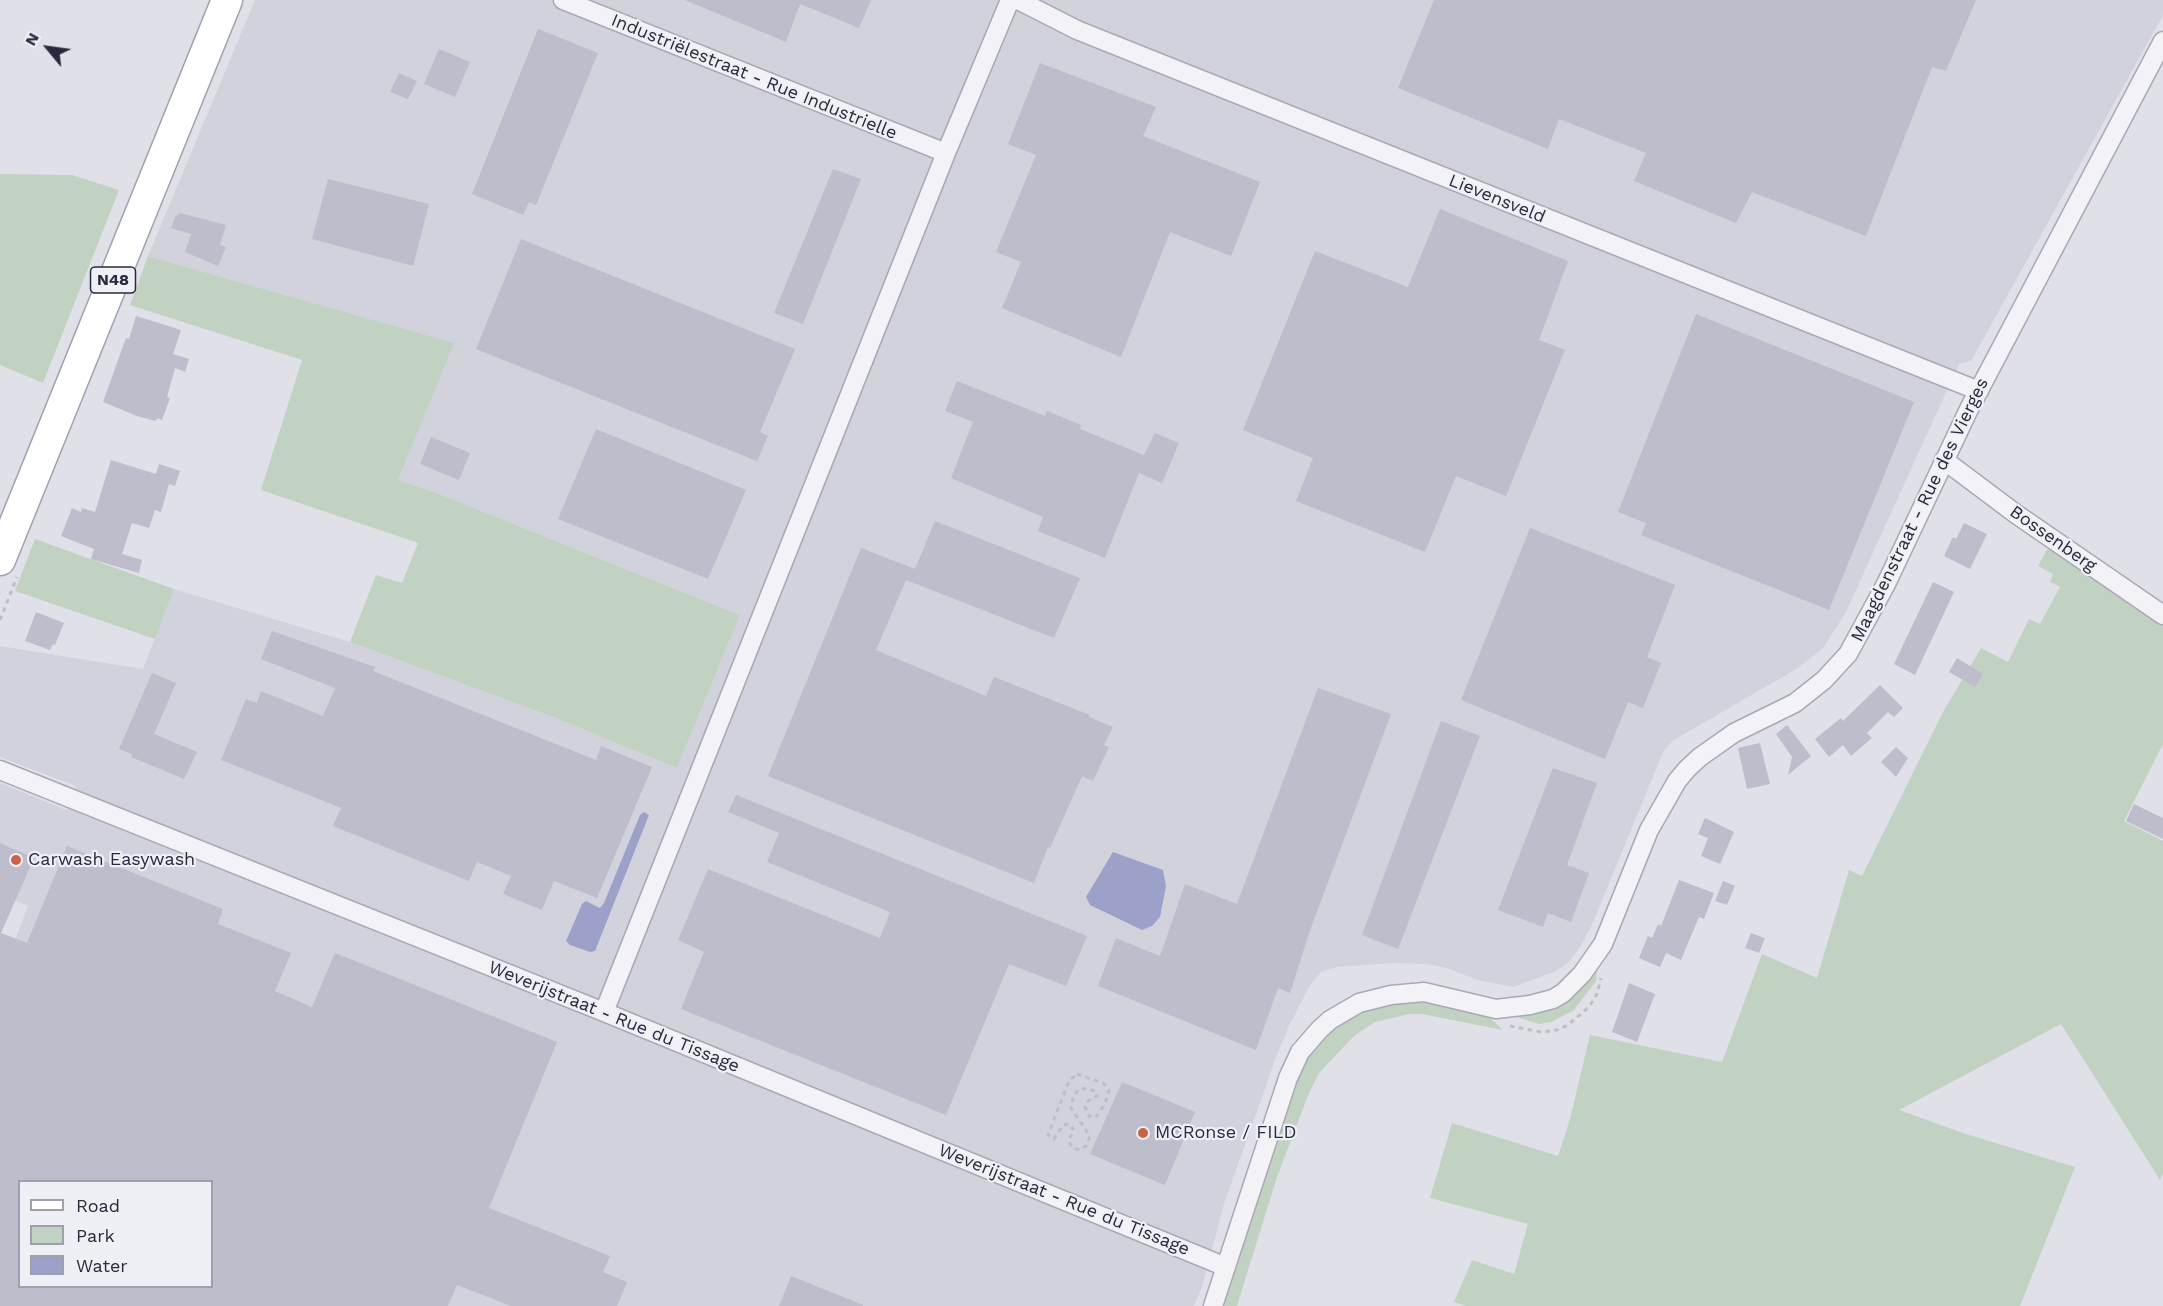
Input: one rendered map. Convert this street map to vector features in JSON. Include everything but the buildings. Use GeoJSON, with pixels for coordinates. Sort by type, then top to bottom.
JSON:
{"type":"FeatureCollection","features":[{"type":"Feature","properties":{"kind":"main road","name":"N48"},"geometry":{"type":"LineString","coordinates":[[0,560],[227,0]]}},
{"type":"Feature","properties":{"kind":"street","name":"Industriëlestraat - Rue Industrielle"},"geometry":{"type":"LineString","coordinates":[[563,0],[946,153]]}},
{"type":"Feature","properties":{"kind":"street"},"geometry":{"type":"LineString","coordinates":[[604,1012],[946,153],[1010,0]]}},
{"type":"Feature","properties":{"kind":"street","name":"Lievensveld"},"geometry":{"type":"LineString","coordinates":[[1018,0],[1077,30],[1979,391]]}},
{"type":"Feature","properties":{"kind":"street","name":"Maagdenstraat - Rue des Vierges"},"geometry":{"type":"LineString","coordinates":[[1212,1306],[1288,1077],[1308,1041],[1330,1020],[1359,1003],[1376,997],[1424,992],[1496,1009],[1530,1005],[1553,999],[1563,993],[1582,974],[1603,945],[1649,830],[1677,781],[1687,769],[1734,733],[1795,703],[1824,680],[1848,654],[1882,593],[1979,391],[2163,41]]}},
{"type":"Feature","properties":{"kind":"street","name":"Bossenberg"},"geometry":{"type":"LineString","coordinates":[[1944,460],[2016,514],[2163,615]]}},
{"type":"Feature","properties":{"kind":"street","name":"Weverijstraat - Rue du Tissage"},"geometry":{"type":"LineString","coordinates":[[0,770],[604,1012],[1226,1267]]}},
{"type":"Feature","properties":{"kind":"path"},"geometry":{"type":"LineString","coordinates":[[1074,1076],[1085,1076],[1107,1087],[1107,1098],[1095,1118],[1089,1116],[1085,1107],[1088,1101],[1097,1096],[1096,1091],[1080,1088],[1073,1097],[1071,1108],[1090,1136],[1090,1140],[1083,1149],[1077,1150],[1070,1144],[1069,1139],[1074,1131],[1070,1124],[1063,1125],[1054,1139],[1047,1136],[1069,1081],[1074,1076]]}},
{"type":"Feature","properties":{"kind":"shaded area"},"geometry":{"type":"Polygon","coordinates":[[[255,0],[2163,0],[2163,15],[1971,361],[1959,364],[1845,614],[1823,648],[1798,668],[1674,740],[1664,750],[1592,925],[1568,963],[1554,972],[1513,987],[1477,980],[1447,968],[1426,964],[1392,963],[1337,967],[1321,972],[1310,985],[1275,1060],[1224,1204],[1202,1287],[1194,1306],[0,1306],[0,978],[28,906],[0,894],[0,783],[66,810],[76,786],[0,757],[0,646],[143,669],[174,589],[350,642],[553,717],[677,768],[740,615],[437,493],[397,480],[453,343],[148,256],[255,0]]]}},
{"type":"Feature","properties":{"kind":"green space"},"geometry":{"type":"Polygon","coordinates":[[[0,174],[72,175],[119,190],[43,383],[0,365],[0,174]]]}},
{"type":"Feature","properties":{"kind":"green space"},"geometry":{"type":"Polygon","coordinates":[[[148,256],[454,343],[398,480],[437,493],[740,615],[677,768],[553,717],[350,642],[376,575],[402,583],[418,543],[261,490],[302,360],[130,305],[148,256]]]}},
{"type":"Feature","properties":{"kind":"green space"},"geometry":{"type":"Polygon","coordinates":[[[35,539],[174,589],[155,639],[15,591],[35,539]]]}},
{"type":"Feature","properties":{"kind":"green space"},"geometry":{"type":"Polygon","coordinates":[[[2051,542],[2163,619],[2163,744],[2124,821],[2163,841],[2163,1173],[2160,1180],[2061,1024],[1899,1110],[1966,1134],[2075,1167],[2020,1306],[1467,1306],[1454,1302],[1472,1260],[1514,1274],[1528,1224],[1430,1198],[1452,1123],[1558,1156],[1570,1119],[1590,1035],[1722,1062],[1762,954],[1817,978],[1849,870],[1862,876],[1943,712],[1981,648],[2008,662],[2029,619],[2040,624],[2060,587],[2050,582],[2053,574],[2038,566],[2051,542]]]}},
{"type":"Feature","properties":{"kind":"green space"},"geometry":{"type":"Polygon","coordinates":[[[1597,970],[1596,981],[1574,1010],[1551,1022],[1539,1024],[1517,1017],[1517,1013],[1561,1000],[1580,989],[1597,970]]]}},
{"type":"Feature","properties":{"kind":"green space"},"geometry":{"type":"Polygon","coordinates":[[[1410,1002],[1437,1004],[1489,1017],[1503,1030],[1422,1014],[1410,1014],[1375,1022],[1354,1036],[1319,1073],[1309,1093],[1277,1177],[1237,1306],[1222,1306],[1300,1075],[1311,1051],[1334,1028],[1374,1004],[1410,1002]]]}},
{"type":"Feature","properties":{"kind":"water"},"geometry":{"type":"Polygon","coordinates":[[[644,812],[649,815],[595,951],[590,952],[570,945],[566,941],[582,904],[586,901],[600,908],[604,903],[640,815],[644,812]]]}},
{"type":"Feature","properties":{"kind":"water"},"geometry":{"type":"Polygon","coordinates":[[[1113,852],[1163,870],[1166,886],[1160,917],[1152,926],[1142,930],[1090,905],[1086,897],[1113,852]]]}},
{"type":"Feature","properties":{"kind":"place","name":"Carwash Easywash"},"geometry":{"type":"Point","coordinates":[16,860]}},
{"type":"Feature","properties":{"kind":"place","name":"MCRonse / FILD"},"geometry":{"type":"Point","coordinates":[1143,1133]}}]}
